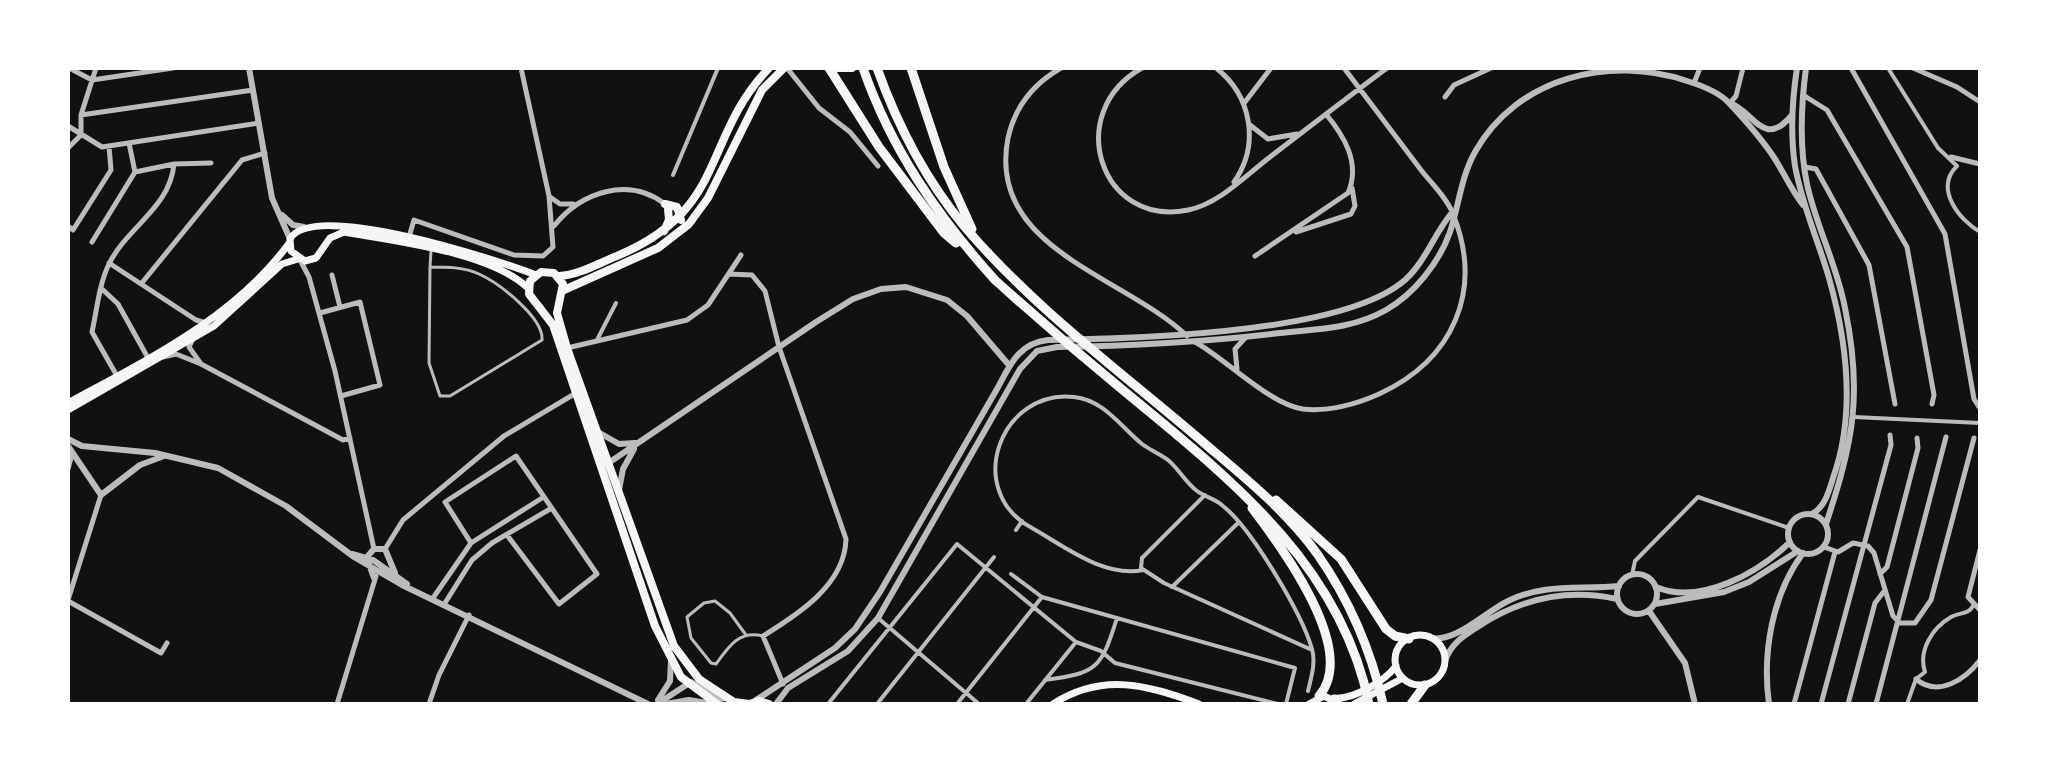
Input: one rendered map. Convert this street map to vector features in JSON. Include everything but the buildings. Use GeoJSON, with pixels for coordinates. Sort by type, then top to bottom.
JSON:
{"type":"FeatureCollection","features":[{"type":"Feature","properties":{"kind":"highway"},"geometry":{"type":"LineString","coordinates":[[832,68],[879,147],[936,222],[973,256]]}},
{"type":"Feature","properties":{"kind":"highway"},"geometry":{"type":"LineString","coordinates":[[863,68],[901,154],[938,212],[973,256],[995,280],[1235,487],[1288,538],[1332,601],[1361,669],[1369,704]]}},
{"type":"Feature","properties":{"kind":"highway"},"geometry":{"type":"LineString","coordinates":[[877,68],[904,131],[925,169],[978,241],[1037,299],[1262,493],[1298,530],[1341,591],[1372,663],[1383,704]]}},
{"type":"Feature","properties":{"kind":"highway"},"geometry":{"type":"LineString","coordinates":[[911,68],[944,167],[978,241]]}},
{"type":"Feature","properties":{"kind":"highway"},"geometry":{"type":"LineString","coordinates":[[1235,487],[1280,546],[1324,630],[1331,670],[1319,696]]}},
{"type":"Feature","properties":{"kind":"highway"},"geometry":{"type":"LineString","coordinates":[[1262,493],[1279,501],[1341,559],[1391,635],[1409,639]]}},
{"type":"Feature","properties":{"kind":"highway"},"geometry":{"type":"LineString","coordinates":[[1411,704],[1425,685]]}},
{"type":"Feature","properties":{"kind":"main road"},"geometry":{"type":"LineString","coordinates":[[68,403],[207,323],[243,294],[304,227],[315,229],[338,223],[409,237],[536,275],[548,271],[559,276],[644,245],[700,202],[743,102],[769,68]]}},
{"type":"Feature","properties":{"kind":"main road"},"geometry":{"type":"LineString","coordinates":[[564,290],[669,241],[689,224],[752,106],[762,90],[786,68]]}},
{"type":"Feature","properties":{"kind":"main road"},"geometry":{"type":"LineString","coordinates":[[832,68],[852,68]]}},
{"type":"Feature","properties":{"kind":"main road"},"geometry":{"type":"LineString","coordinates":[[669,205],[700,202]]}},
{"type":"Feature","properties":{"kind":"main road"},"geometry":{"type":"LineString","coordinates":[[669,205],[681,217]]}},
{"type":"Feature","properties":{"kind":"main road"},"geometry":{"type":"LineString","coordinates":[[664,232],[669,220],[669,205]]}},
{"type":"Feature","properties":{"kind":"main road"},"geometry":{"type":"LineString","coordinates":[[669,241],[681,217]]}},
{"type":"Feature","properties":{"kind":"main road"},"geometry":{"type":"LineString","coordinates":[[315,229],[324,244]]}},
{"type":"Feature","properties":{"kind":"main road"},"geometry":{"type":"LineString","coordinates":[[68,410],[193,339],[234,311],[282,264],[316,258],[324,244],[344,232],[431,250],[504,271],[528,288],[531,300],[541,307],[553,325],[650,612],[671,660],[688,683],[715,704]]}},
{"type":"Feature","properties":{"kind":"main road"},"geometry":{"type":"LineString","coordinates":[[290,240],[291,251],[299,259]]}},
{"type":"Feature","properties":{"kind":"main road"},"geometry":{"type":"LineString","coordinates":[[528,288],[536,275]]}},
{"type":"Feature","properties":{"kind":"main road"},"geometry":{"type":"LineString","coordinates":[[559,276],[564,290],[557,313],[567,348],[674,646],[699,679],[726,698],[769,704]]}},
{"type":"Feature","properties":{"kind":"main road"},"geometry":{"type":"LineString","coordinates":[[541,307],[559,302]]}},
{"type":"Feature","properties":{"kind":"main road"},"geometry":{"type":"LineString","coordinates":[[1430,638],[1441,647],[1445,661],[1439,677],[1425,685],[1403,678],[1396,666],[1397,651],[1409,639],[1430,638]]}},
{"type":"Feature","properties":{"kind":"main road"},"geometry":{"type":"LineString","coordinates":[[1309,704],[1319,696],[1337,701],[1351,696],[1386,676],[1396,666]]}},
{"type":"Feature","properties":{"kind":"main road"},"geometry":{"type":"LineString","coordinates":[[1354,704],[1403,678]]}},
{"type":"Feature","properties":{"kind":"main road"},"geometry":{"type":"LineString","coordinates":[[1053,704],[1080,690],[1112,682],[1150,687],[1199,704]]}},
{"type":"Feature","properties":{"kind":"street"},"geometry":{"type":"LineString","coordinates":[[69,68],[92,80],[173,68]]}},
{"type":"Feature","properties":{"kind":"street"},"geometry":{"type":"LineString","coordinates":[[68,148],[81,135],[81,115],[96,68]]}},
{"type":"Feature","properties":{"kind":"street"},"geometry":{"type":"LineString","coordinates":[[249,68],[272,198],[282,215],[290,240]]}},
{"type":"Feature","properties":{"kind":"street"},"geometry":{"type":"LineString","coordinates":[[409,237],[414,220],[528,258],[549,252],[555,241],[554,227],[521,68]]}},
{"type":"Feature","properties":{"kind":"street"},"geometry":{"type":"LineString","coordinates":[[673,175],[718,68]]}},
{"type":"Feature","properties":{"kind":"street"},"geometry":{"type":"LineString","coordinates":[[786,68],[819,108],[850,132],[878,166]]}},
{"type":"Feature","properties":{"kind":"street"},"geometry":{"type":"LineString","coordinates":[[1061,68],[1025,96],[1010,127],[1006,172],[1015,205],[1039,237],[1269,393],[1306,409],[1355,403],[1408,379],[1446,342],[1457,322],[1462,300],[1464,262],[1453,212],[1344,68]]}},
{"type":"Feature","properties":{"kind":"street"},"geometry":{"type":"LineString","coordinates":[[1142,68],[1122,77],[1106,101],[1097,130],[1101,159],[1115,185],[1138,204],[1167,212],[1196,209],[1222,194],[1387,68]]}},
{"type":"Feature","properties":{"kind":"street"},"geometry":{"type":"LineString","coordinates":[[1216,68],[1244,103],[1248,123],[1245,162],[1222,194]]}},
{"type":"Feature","properties":{"kind":"street"},"geometry":{"type":"LineString","coordinates":[[1244,103],[1271,68]]}},
{"type":"Feature","properties":{"kind":"street"},"geometry":{"type":"LineString","coordinates":[[1445,97],[1450,88],[1470,71],[1491,68]]}},
{"type":"Feature","properties":{"kind":"street"},"geometry":{"type":"LineString","coordinates":[[776,704],[788,688],[848,651],[878,618],[1020,369],[1037,351],[1057,347],[1184,345],[1328,329],[1358,323],[1387,309],[1414,289],[1427,272],[1450,232],[1453,212],[1474,154],[1494,125],[1523,100],[1579,75],[1639,68],[1694,83],[1730,103],[1759,127],[1770,129],[1781,125],[1792,115]]}},
{"type":"Feature","properties":{"kind":"street"},"geometry":{"type":"LineString","coordinates":[[1694,83],[1700,68]]}},
{"type":"Feature","properties":{"kind":"street"},"geometry":{"type":"LineString","coordinates":[[1730,103],[1736,96],[1743,68]]}},
{"type":"Feature","properties":{"kind":"street"},"geometry":{"type":"LineString","coordinates":[[1797,68],[1792,115],[1795,165],[1803,205],[1836,306],[1844,349],[1846,398],[1840,457],[1823,504],[1812,514],[1801,515],[1789,528],[1790,542],[1800,552]]}},
{"type":"Feature","properties":{"kind":"street"},"geometry":{"type":"LineString","coordinates":[[1655,604],[1724,592],[1800,552],[1814,553],[1824,547],[1828,536],[1826,524],[1849,455],[1854,417],[1854,373],[1845,308],[1807,184],[1803,95],[1806,68]]}},
{"type":"Feature","properties":{"kind":"street"},"geometry":{"type":"LineString","coordinates":[[1851,68],[1945,234],[1972,387],[1979,407]]}},
{"type":"Feature","properties":{"kind":"street"},"geometry":{"type":"LineString","coordinates":[[1888,68],[1938,148],[1951,157],[1980,164]]}},
{"type":"Feature","properties":{"kind":"street"},"geometry":{"type":"LineString","coordinates":[[1913,68],[1957,87],[1980,102]]}},
{"type":"Feature","properties":{"kind":"street"},"geometry":{"type":"LineString","coordinates":[[81,115],[253,90]]}},
{"type":"Feature","properties":{"kind":"street"},"geometry":{"type":"LineString","coordinates":[[1803,95],[1827,110],[1907,247],[1934,395],[1932,404]]}},
{"type":"Feature","properties":{"kind":"street"},"geometry":{"type":"LineString","coordinates":[[1730,103],[1762,140],[1803,205]]}},
{"type":"Feature","properties":{"kind":"street"},"geometry":{"type":"LineString","coordinates":[[1291,233],[1313,229],[1351,214],[1355,206],[1348,143],[1326,114]]}},
{"type":"Feature","properties":{"kind":"street"},"geometry":{"type":"LineString","coordinates":[[68,126],[102,147],[259,123]]}},
{"type":"Feature","properties":{"kind":"street"},"geometry":{"type":"LineString","coordinates":[[1248,123],[1268,139],[1302,132]]}},
{"type":"Feature","properties":{"kind":"street"},"geometry":{"type":"LineString","coordinates":[[92,242],[135,172],[129,143]]}},
{"type":"Feature","properties":{"kind":"street"},"geometry":{"type":"LineString","coordinates":[[68,226],[73,230],[111,170],[109,146]]}},
{"type":"Feature","properties":{"kind":"street"},"geometry":{"type":"LineString","coordinates":[[141,284],[242,160],[265,153]]}},
{"type":"Feature","properties":{"kind":"street"},"geometry":{"type":"LineString","coordinates":[[1951,157],[1957,166],[1948,179],[1949,196],[1964,221],[1980,232]]}},
{"type":"Feature","properties":{"kind":"street"},"geometry":{"type":"LineString","coordinates":[[135,172],[174,164],[211,163]]}},
{"type":"Feature","properties":{"kind":"street"},"geometry":{"type":"LineString","coordinates":[[117,376],[92,332],[102,289],[109,263],[172,185],[174,164]]}},
{"type":"Feature","properties":{"kind":"street"},"geometry":{"type":"LineString","coordinates":[[1805,167],[1816,169],[1869,265],[1895,404]]}},
{"type":"Feature","properties":{"kind":"street"},"geometry":{"type":"LineString","coordinates":[[1255,256],[1341,200],[1351,185]]}},
{"type":"Feature","properties":{"kind":"street"},"geometry":{"type":"LineString","coordinates":[[549,196],[560,204],[574,204],[612,190],[652,193],[669,205]]}},
{"type":"Feature","properties":{"kind":"street"},"geometry":{"type":"LineString","coordinates":[[554,227],[574,204]]}},
{"type":"Feature","properties":{"kind":"street"},"geometry":{"type":"LineString","coordinates":[[751,703],[835,648],[869,609],[921,523],[1004,372],[1033,344],[1048,340],[1121,339],[1184,333],[1325,316],[1356,308],[1406,279],[1453,212]]}},
{"type":"Feature","properties":{"kind":"street"},"geometry":{"type":"LineString","coordinates":[[282,215],[293,225],[304,227]]}},
{"type":"Feature","properties":{"kind":"street"},"geometry":{"type":"LineString","coordinates":[[567,348],[687,320],[708,305],[741,255]]}},
{"type":"Feature","properties":{"kind":"street"},"geometry":{"type":"LineString","coordinates":[[309,277],[316,258]]}},
{"type":"Feature","properties":{"kind":"street"},"geometry":{"type":"LineString","coordinates":[[299,259],[309,277],[320,313],[374,549]]}},
{"type":"Feature","properties":{"kind":"street"},"geometry":{"type":"LineString","coordinates":[[109,263],[196,320],[207,323]]}},
{"type":"Feature","properties":{"kind":"street"},"geometry":{"type":"LineString","coordinates":[[729,274],[746,273],[761,283],[779,347],[823,469],[846,546],[830,579],[811,605],[763,636],[781,682],[788,688]]}},
{"type":"Feature","properties":{"kind":"street"},"geometry":{"type":"LineString","coordinates":[[332,275],[340,307]]}},
{"type":"Feature","properties":{"kind":"street"},"geometry":{"type":"LineString","coordinates":[[598,457],[608,464],[779,347],[859,296],[881,289],[906,287],[934,294],[956,306],[1009,364],[1020,369]]}},
{"type":"Feature","properties":{"kind":"street"},"geometry":{"type":"LineString","coordinates":[[102,289],[118,304],[148,358]]}},
{"type":"Feature","properties":{"kind":"street"},"geometry":{"type":"LineString","coordinates":[[320,313],[360,302],[380,385],[341,396]]}},
{"type":"Feature","properties":{"kind":"street"},"geometry":{"type":"LineString","coordinates":[[597,341],[616,303]]}},
{"type":"Feature","properties":{"kind":"street"},"geometry":{"type":"LineString","coordinates":[[1184,333],[1184,345]]}},
{"type":"Feature","properties":{"kind":"street"},"geometry":{"type":"LineString","coordinates":[[1146,346],[1173,341],[1184,333]]}},
{"type":"Feature","properties":{"kind":"street"},"geometry":{"type":"LineString","coordinates":[[1237,370],[1235,349],[1246,337]]}},
{"type":"Feature","properties":{"kind":"street"},"geometry":{"type":"LineString","coordinates":[[193,339],[190,349],[201,364]]}},
{"type":"Feature","properties":{"kind":"street"},"geometry":{"type":"LineString","coordinates":[[162,357],[176,354],[201,364],[343,440],[350,438]]}},
{"type":"Feature","properties":{"kind":"street"},"geometry":{"type":"LineString","coordinates":[[1004,372],[1009,378],[1016,377]]}},
{"type":"Feature","properties":{"kind":"street"},"geometry":{"type":"LineString","coordinates":[[386,568],[385,549],[403,520],[504,436],[576,393]]}},
{"type":"Feature","properties":{"kind":"street"},"geometry":{"type":"LineString","coordinates":[[1308,691],[1312,650],[1297,614],[1239,522],[1224,506],[1205,495],[1101,405],[1088,399],[1054,397],[1023,413],[997,443],[994,462],[996,482],[1005,502],[1022,521],[1096,563],[1130,573],[1143,570],[1172,587],[1312,650]]}},
{"type":"Feature","properties":{"kind":"street"},"geometry":{"type":"LineString","coordinates":[[1854,417],[1980,423]]}},
{"type":"Feature","properties":{"kind":"street"},"geometry":{"type":"LineString","coordinates":[[595,428],[611,441],[639,443]]}},
{"type":"Feature","properties":{"kind":"street"},"geometry":{"type":"LineString","coordinates":[[1821,704],[1891,445],[1890,435]]}},
{"type":"Feature","properties":{"kind":"street"},"geometry":{"type":"LineString","coordinates":[[1876,704],[1946,437]]}},
{"type":"Feature","properties":{"kind":"street"},"geometry":{"type":"LineString","coordinates":[[1880,574],[1887,567],[1918,448],[1917,438]]}},
{"type":"Feature","properties":{"kind":"street"},"geometry":{"type":"LineString","coordinates":[[1794,704],[1835,552],[1853,543],[1864,544],[1874,553],[1893,616],[1898,622],[1915,623],[1931,600],[1974,438]]}},
{"type":"Feature","properties":{"kind":"street"},"geometry":{"type":"LineString","coordinates":[[68,439],[82,446],[138,451],[218,468],[252,485],[369,565],[386,568],[433,598],[648,704]]}},
{"type":"Feature","properties":{"kind":"street"},"geometry":{"type":"LineString","coordinates":[[621,503],[623,469],[639,443]]}},
{"type":"Feature","properties":{"kind":"street"},"geometry":{"type":"LineString","coordinates":[[68,446],[101,495]]}},
{"type":"Feature","properties":{"kind":"street"},"geometry":{"type":"LineString","coordinates":[[82,446],[72,454],[68,469],[82,467]]}},
{"type":"Feature","properties":{"kind":"street"},"geometry":{"type":"LineString","coordinates":[[138,451],[143,458],[140,465]]}},
{"type":"Feature","properties":{"kind":"street"},"geometry":{"type":"LineString","coordinates":[[164,456],[140,465],[101,495],[68,600],[161,653],[167,643]]}},
{"type":"Feature","properties":{"kind":"street"},"geometry":{"type":"LineString","coordinates":[[471,543],[445,502],[516,456],[597,574],[559,604],[507,535]]}},
{"type":"Feature","properties":{"kind":"street"},"geometry":{"type":"LineString","coordinates":[[1143,570],[1142,558],[1205,495]]}},
{"type":"Feature","properties":{"kind":"street"},"geometry":{"type":"LineString","coordinates":[[1430,638],[1453,635],[1488,611],[1524,594],[1567,586],[1619,586],[1632,575],[1635,561],[1698,497],[1789,528]]}},
{"type":"Feature","properties":{"kind":"street"},"geometry":{"type":"LineString","coordinates":[[433,598],[471,543],[542,498]]}},
{"type":"Feature","properties":{"kind":"street"},"geometry":{"type":"LineString","coordinates":[[445,603],[472,560],[550,509]]}},
{"type":"Feature","properties":{"kind":"street"},"geometry":{"type":"LineString","coordinates":[[1812,514],[1826,524]]}},
{"type":"Feature","properties":{"kind":"street"},"geometry":{"type":"LineString","coordinates":[[1016,530],[1022,521]]}},
{"type":"Feature","properties":{"kind":"street"},"geometry":{"type":"LineString","coordinates":[[1172,587],[1239,522]]}},
{"type":"Feature","properties":{"kind":"street"},"geometry":{"type":"LineString","coordinates":[[921,523],[929,527]]}},
{"type":"Feature","properties":{"kind":"street"},"geometry":{"type":"LineString","coordinates":[[1632,575],[1646,576],[1656,587],[1680,592],[1723,584],[1758,568],[1790,542]]}},
{"type":"Feature","properties":{"kind":"street"},"geometry":{"type":"LineString","coordinates":[[828,704],[957,544],[1076,642],[1106,655],[1115,663],[1278,704]]}},
{"type":"Feature","properties":{"kind":"street"},"geometry":{"type":"LineString","coordinates":[[1824,547],[1835,552]]}},
{"type":"Feature","properties":{"kind":"street"},"geometry":{"type":"LineString","coordinates":[[367,557],[374,549],[385,549]]}},
{"type":"Feature","properties":{"kind":"street"},"geometry":{"type":"LineString","coordinates":[[1980,550],[1968,594],[1973,606],[1980,610]]}},
{"type":"Feature","properties":{"kind":"street"},"geometry":{"type":"LineString","coordinates":[[1769,704],[1768,644],[1787,581],[1800,552]]}},
{"type":"Feature","properties":{"kind":"street"},"geometry":{"type":"LineString","coordinates":[[352,554],[367,557],[407,584]]}},
{"type":"Feature","properties":{"kind":"street"},"geometry":{"type":"LineString","coordinates":[[367,557],[374,578]]}},
{"type":"Feature","properties":{"kind":"street"},"geometry":{"type":"LineString","coordinates":[[877,704],[994,557]]}},
{"type":"Feature","properties":{"kind":"street"},"geometry":{"type":"LineString","coordinates":[[1776,565],[1787,572],[1787,581]]}},
{"type":"Feature","properties":{"kind":"street"},"geometry":{"type":"LineString","coordinates":[[337,704],[374,578],[386,568]]}},
{"type":"Feature","properties":{"kind":"street"},"geometry":{"type":"LineString","coordinates":[[1011,574],[1042,597],[1295,668],[1286,704]]}},
{"type":"Feature","properties":{"kind":"street"},"geometry":{"type":"LineString","coordinates":[[1617,599],[1619,586]]}},
{"type":"Feature","properties":{"kind":"street"},"geometry":{"type":"LineString","coordinates":[[1445,661],[1457,641],[1525,602],[1562,594],[1617,599],[1631,614],[1649,611],[1655,604],[1656,587]]}},
{"type":"Feature","properties":{"kind":"street"},"geometry":{"type":"LineString","coordinates":[[1848,704],[1875,603],[1885,590]]}},
{"type":"Feature","properties":{"kind":"street"},"geometry":{"type":"LineString","coordinates":[[957,704],[1042,597]]}},
{"type":"Feature","properties":{"kind":"street"},"geometry":{"type":"LineString","coordinates":[[1907,704],[1916,679],[1925,672],[1924,650],[1935,631],[1951,617],[1970,611],[1973,606]]}},
{"type":"Feature","properties":{"kind":"street"},"geometry":{"type":"LineString","coordinates":[[869,609],[979,704]]}},
{"type":"Feature","properties":{"kind":"street"},"geometry":{"type":"LineString","coordinates":[[1649,611],[1685,663],[1695,704]]}},
{"type":"Feature","properties":{"kind":"street"},"geometry":{"type":"LineString","coordinates":[[429,704],[439,675],[469,615]]}},
{"type":"Feature","properties":{"kind":"street"},"geometry":{"type":"LineString","coordinates":[[1045,680],[1090,672],[1106,655],[1117,618]]}},
{"type":"Feature","properties":{"kind":"street"},"geometry":{"type":"LineString","coordinates":[[1026,704],[1076,642]]}},
{"type":"Feature","properties":{"kind":"street"},"geometry":{"type":"LineString","coordinates":[[656,704],[670,681],[671,660]]}},
{"type":"Feature","properties":{"kind":"street"},"geometry":{"type":"LineString","coordinates":[[1916,679],[1926,686],[1943,687],[1963,677],[1980,660]]}},
{"type":"Feature","properties":{"kind":"street"},"geometry":{"type":"LineString","coordinates":[[656,704],[688,683],[697,683],[720,699],[726,698]]}},
{"type":"Feature","properties":{"kind":"street"},"geometry":{"type":"LineString","coordinates":[[666,704],[689,700],[715,704]]}},
{"type":"Feature","properties":{"kind":"lane"},"geometry":{"type":"LineString","coordinates":[[430,267],[457,268],[491,281],[527,311],[542,331],[542,340],[450,396],[440,396],[429,363],[430,267],[431,250]]}},
{"type":"Feature","properties":{"kind":"lane"},"geometry":{"type":"LineString","coordinates":[[746,635],[730,613],[715,601],[704,603],[687,617],[691,638],[711,663],[716,664],[725,649],[746,635],[763,636]]}}]}
